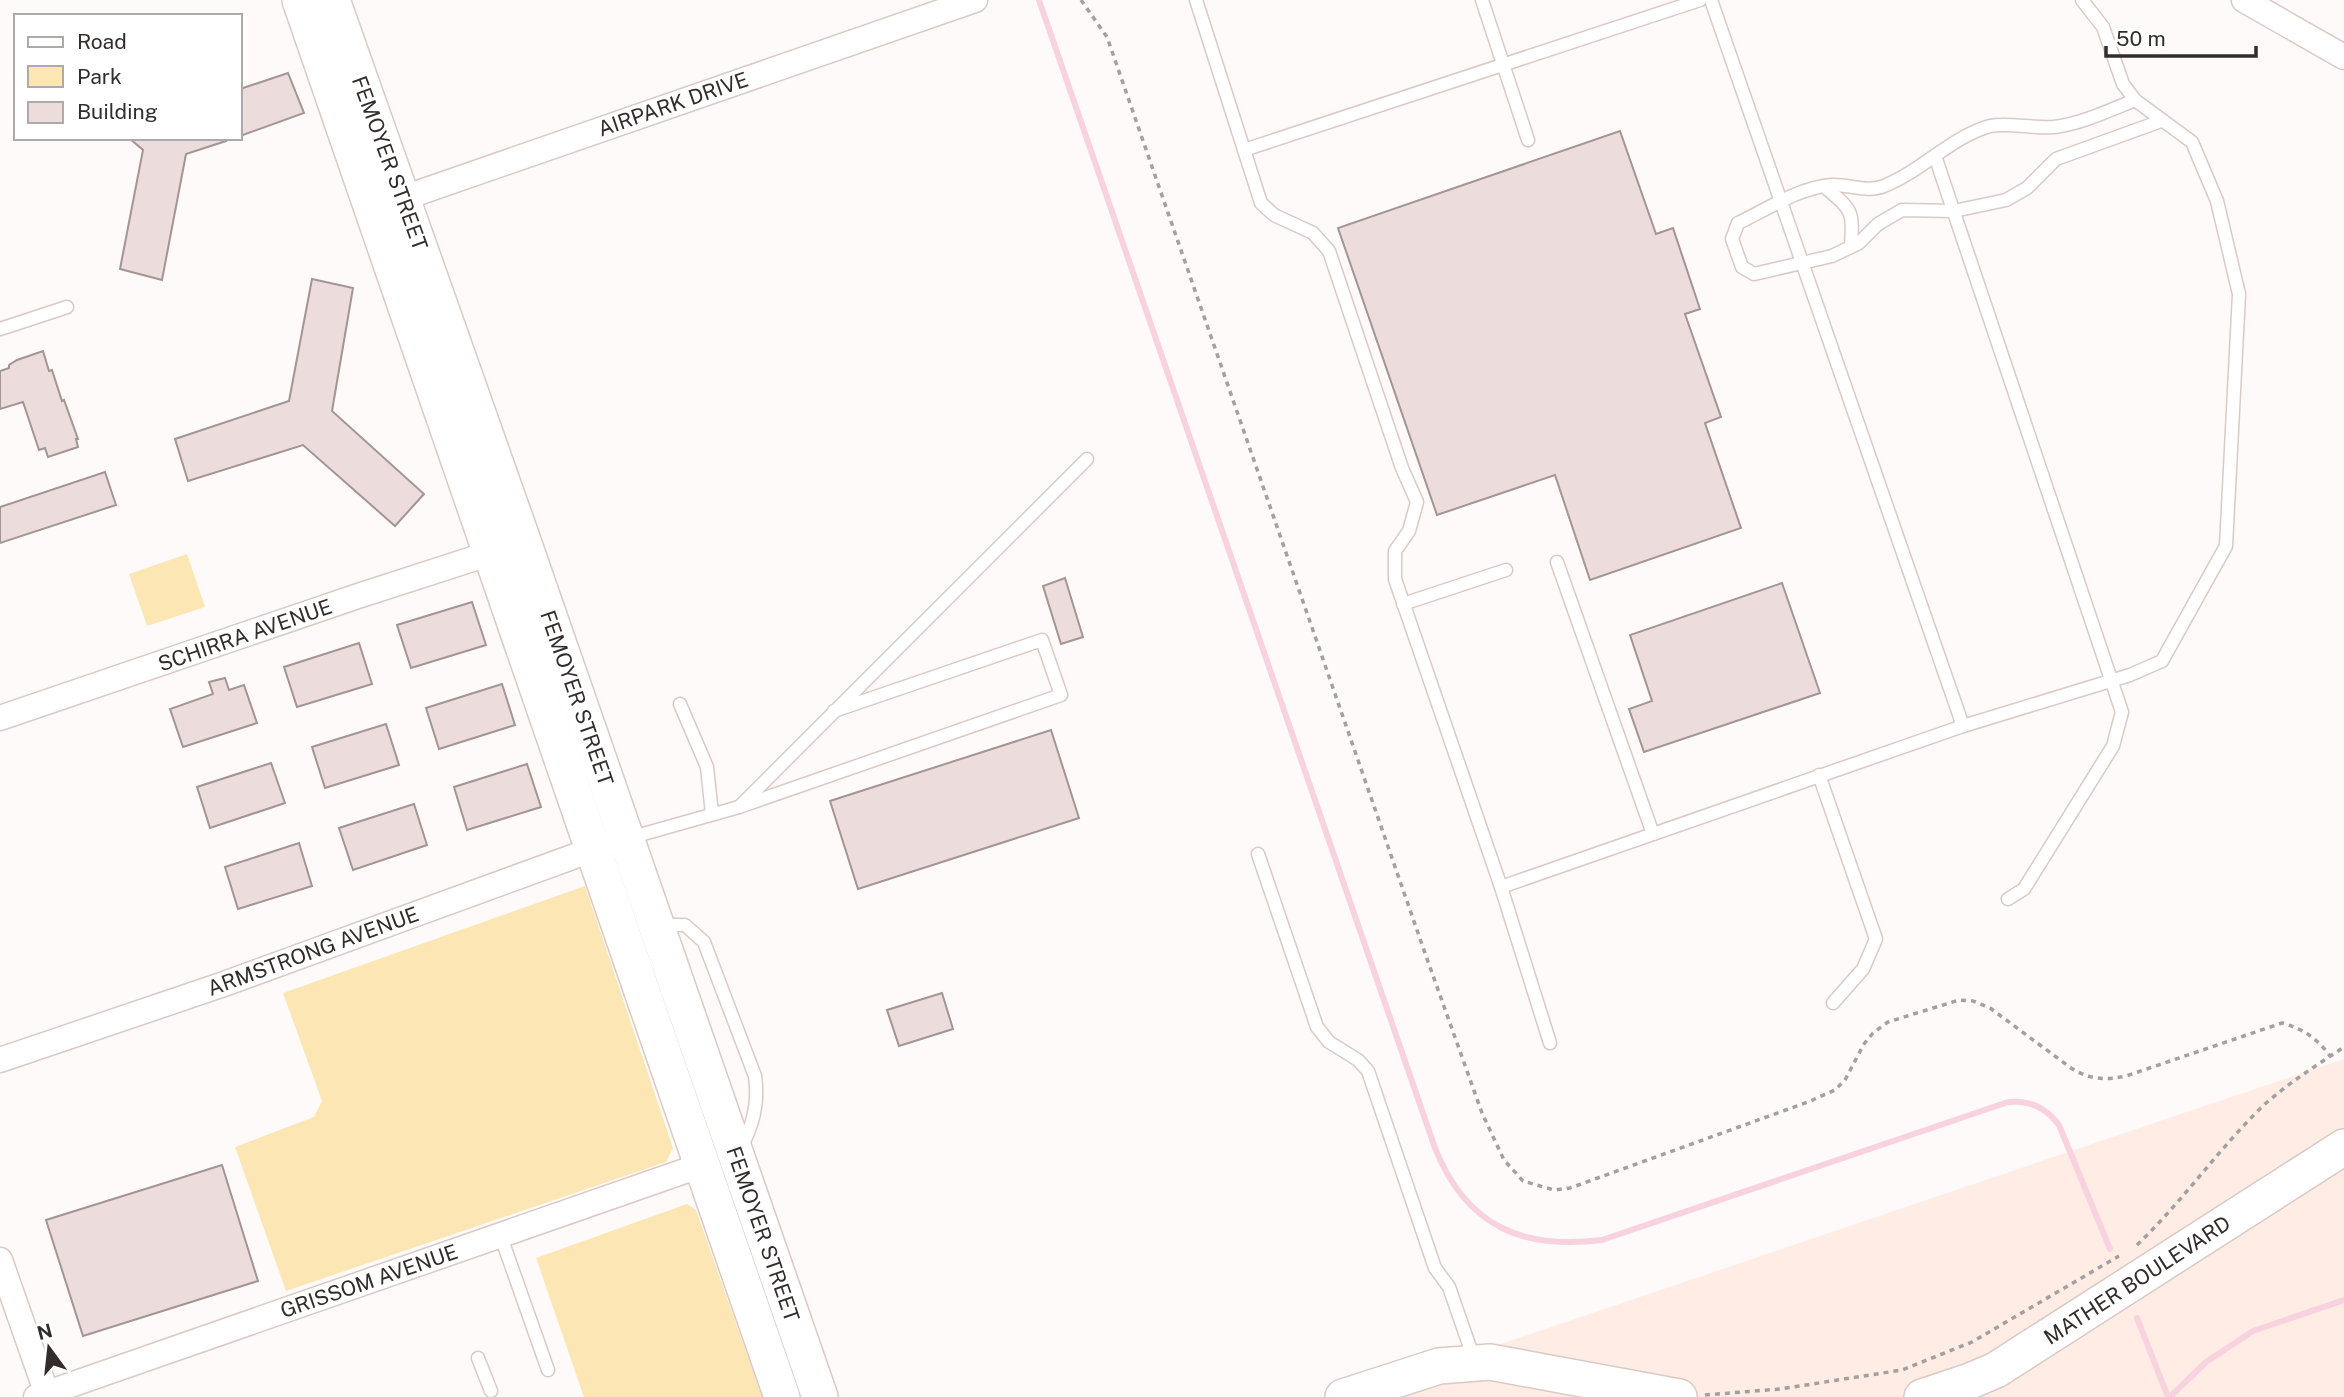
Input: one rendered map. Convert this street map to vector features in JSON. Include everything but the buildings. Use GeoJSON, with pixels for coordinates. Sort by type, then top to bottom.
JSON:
{"type":"FeatureCollection","features":[{"type":"Feature","properties":{"kind":"street","name":"FEMOYER STREET"},"geometry":{"type":"LineString","coordinates":[[300,0],[387,204],[610,844],[661,1048],[782,1397]]}},
{"type":"Feature","properties":{"kind":"street","name":"FEMOYER STREET"},"geometry":{"type":"LineString","coordinates":[[332,0],[387,204],[491,554],[610,844],[656,924],[820,1397]]}},
{"type":"Feature","properties":{"kind":"street","name":"AIRPARK DRIVE"},"geometry":{"type":"LineString","coordinates":[[387,204],[975,0]]}},
{"type":"Feature","properties":{"kind":"street"},"geometry":{"type":"LineString","coordinates":[[2244,0],[2344,57]]}},
{"type":"Feature","properties":{"kind":"street","name":"SCHIRRA AVENUE"},"geometry":{"type":"LineString","coordinates":[[0,718],[358,596],[491,554]]}},
{"type":"Feature","properties":{"kind":"street","name":"ARMSTRONG AVENUE"},"geometry":{"type":"LineString","coordinates":[[0,1060],[224,984],[610,844]]}},
{"type":"Feature","properties":{"kind":"street"},"geometry":{"type":"LineString","coordinates":[[661,1048],[696,1094],[717,1155],[725,1159],[736,1156]]}},
{"type":"Feature","properties":{"kind":"street","name":"MATHER BOULEVARD"},"geometry":{"type":"LineString","coordinates":[[1922,1397],[1996,1370],[2344,1147]]}},
{"type":"Feature","properties":{"kind":"street","name":"GRISSOM AVENUE"},"geometry":{"type":"LineString","coordinates":[[44,1396],[702,1165]]}},
{"type":"Feature","properties":{"kind":"street"},"geometry":{"type":"LineString","coordinates":[[0,1260],[44,1396]]}},
{"type":"Feature","properties":{"kind":"street"},"geometry":{"type":"LineString","coordinates":[[1343,1397],[1439,1366],[1475,1363],[1510,1364],[1689,1396]]}},
{"type":"Feature","properties":{"kind":"lane"},"geometry":{"type":"LineString","coordinates":[[1196,0],[1261,203],[1274,215],[1313,233],[1329,251],[1402,468],[1417,502],[1409,531],[1395,551],[1395,579],[1501,887],[1550,1043]]}},
{"type":"Feature","properties":{"kind":"lane"},"geometry":{"type":"LineString","coordinates":[[1482,0],[1528,140]]}},
{"type":"Feature","properties":{"kind":"lane"},"geometry":{"type":"LineString","coordinates":[[1244,150],[1700,0]]}},
{"type":"Feature","properties":{"kind":"lane"},"geometry":{"type":"LineString","coordinates":[[1711,0],[1963,726]]}},
{"type":"Feature","properties":{"kind":"lane"},"geometry":{"type":"LineString","coordinates":[[1501,887],[1819,775],[2162,662],[2226,546],[2239,294],[2217,201],[2192,142],[2135,100],[2123,84],[2103,27],[2082,0]]}},
{"type":"Feature","properties":{"kind":"lane"},"geometry":{"type":"LineString","coordinates":[[2135,100],[2057,127],[1995,125],[1970,132],[1898,180],[1880,188],[1832,185],[1797,194],[1738,223],[1731,239],[1742,267],[1754,274],[1802,265],[1832,256],[1859,243],[1878,224],[1902,210],[1954,211],[2006,201],[2027,188],[2056,159],[2161,121]]}},
{"type":"Feature","properties":{"kind":"lane"},"geometry":{"type":"LineString","coordinates":[[1935,156],[2122,712],[2113,746],[2024,889],[2008,899]]}},
{"type":"Feature","properties":{"kind":"lane"},"geometry":{"type":"LineString","coordinates":[[1825,187],[1848,206],[1852,222],[1851,247]]}},
{"type":"Feature","properties":{"kind":"lane"},"geometry":{"type":"LineString","coordinates":[[0,330],[67,307]]}},
{"type":"Feature","properties":{"kind":"lane"},"geometry":{"type":"LineString","coordinates":[[739,807],[1087,459]]}},
{"type":"Feature","properties":{"kind":"lane"},"geometry":{"type":"LineString","coordinates":[[1557,562],[1653,834]]}},
{"type":"Feature","properties":{"kind":"lane"},"geometry":{"type":"LineString","coordinates":[[1403,604],[1506,570]]}},
{"type":"Feature","properties":{"kind":"lane"},"geometry":{"type":"LineString","coordinates":[[610,844],[739,807],[1061,695],[1042,640],[834,711]]}},
{"type":"Feature","properties":{"kind":"lane"},"geometry":{"type":"LineString","coordinates":[[680,704],[707,767],[712,814]]}},
{"type":"Feature","properties":{"kind":"lane"},"geometry":{"type":"LineString","coordinates":[[1819,775],[1876,939],[1863,969],[1833,1003]]}},
{"type":"Feature","properties":{"kind":"lane"},"geometry":{"type":"LineString","coordinates":[[1258,854],[1317,1027],[1329,1042],[1358,1060],[1367,1071],[1385,1115],[1435,1268],[1449,1287],[1475,1363]]}},
{"type":"Feature","properties":{"kind":"lane"},"geometry":{"type":"LineString","coordinates":[[500,1234],[548,1370]]}},
{"type":"Feature","properties":{"kind":"lane"},"geometry":{"type":"LineString","coordinates":[[478,1358],[491,1391]]}},
{"type":"Feature","properties":{"kind":"path"},"geometry":{"type":"LineString","coordinates":[[1081,0],[1107,37],[1482,1113],[1504,1160],[1523,1181],[1554,1190],[1570,1188],[1808,1102],[1835,1090],[1844,1080],[1872,1033],[1888,1022],[1959,1000],[1990,1009],[2071,1068],[2095,1079],[2114,1079],[2129,1075],[2282,1023],[2298,1027],[2312,1036],[2330,1056]]}},
{"type":"Feature","properties":{"kind":"path"},"geometry":{"type":"LineString","coordinates":[[2135,1247],[2165,1219],[2236,1133],[2264,1105],[2291,1082],[2344,1046]]}},
{"type":"Feature","properties":{"kind":"path"},"geometry":{"type":"LineString","coordinates":[[1689,1396],[1780,1389],[1902,1370],[1972,1342],[2124,1254]]}},
{"type":"Feature","properties":{"kind":"shaded area"},"geometry":{"type":"Polygon","coordinates":[[[2344,1059],[2344,1397],[1344,1397],[2308,1071],[2344,1059]]]}},
{"type":"Feature","properties":{"kind":"green space"},"geometry":{"type":"Polygon","coordinates":[[[187,554],[205,607],[147,626],[129,574],[187,554]]]}},
{"type":"Feature","properties":{"kind":"green space"},"geometry":{"type":"Polygon","coordinates":[[[585,886],[673,1148],[666,1162],[286,1291],[235,1147],[314,1117],[322,1101],[283,993],[585,886]]]}},
{"type":"Feature","properties":{"kind":"green space"},"geometry":{"type":"Polygon","coordinates":[[[687,1204],[696,1210],[762,1397],[584,1397],[536,1258],[687,1204]]]}},
{"type":"Feature","properties":{"kind":"waterway"},"geometry":{"type":"LineString","coordinates":[[1039,0],[1435,1148],[1448,1175],[1463,1197],[1480,1214],[1500,1227],[1522,1236],[1547,1241],[1602,1240],[2008,1102],[2023,1102],[2043,1109],[2059,1125],[2110,1249]]}},
{"type":"Feature","properties":{"kind":"waterway"},"geometry":{"type":"LineString","coordinates":[[2170,1397],[2206,1362],[2253,1331],[2344,1300]]}},
{"type":"Feature","properties":{"kind":"waterway"},"geometry":{"type":"LineString","coordinates":[[2137,1318],[2168,1397]]}}]}
